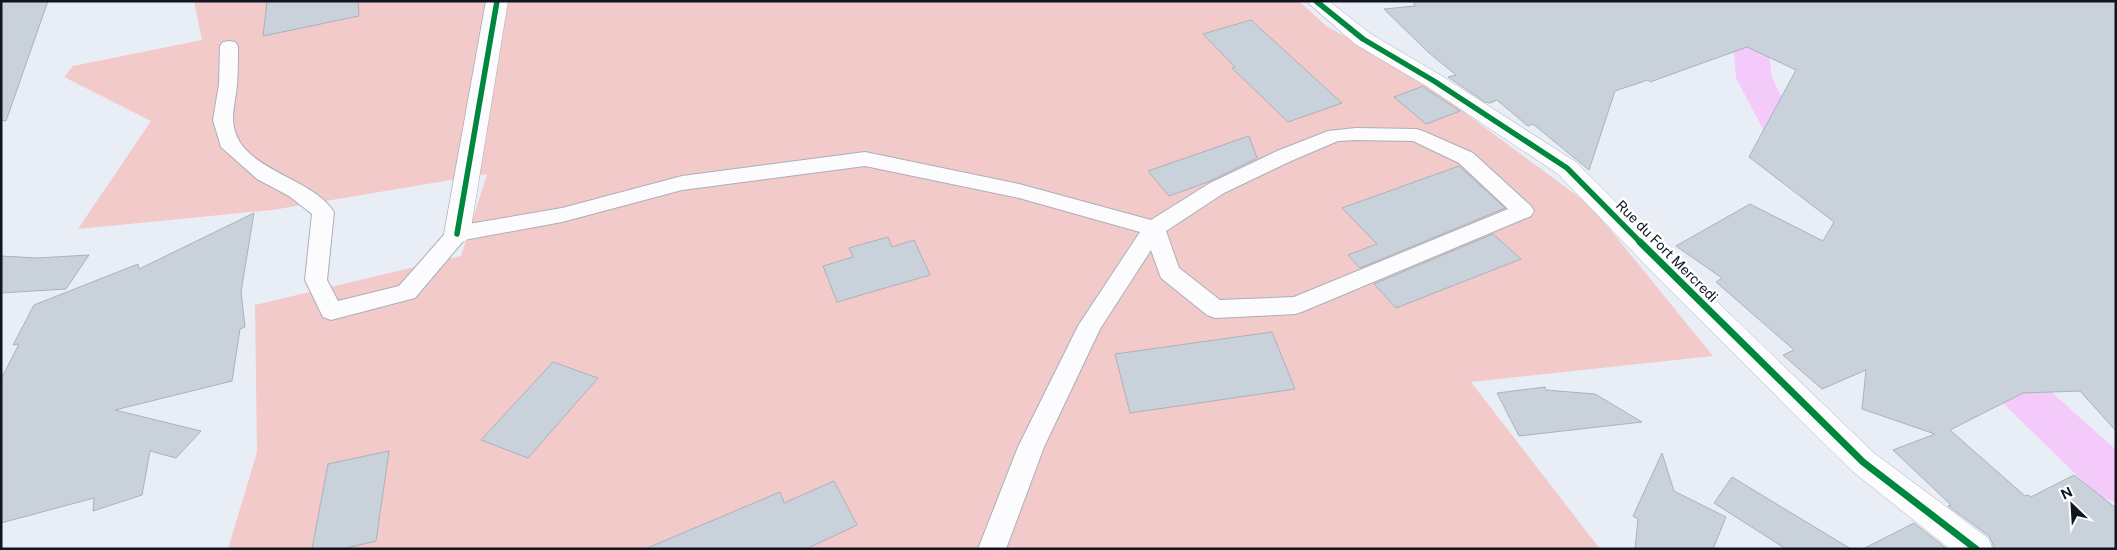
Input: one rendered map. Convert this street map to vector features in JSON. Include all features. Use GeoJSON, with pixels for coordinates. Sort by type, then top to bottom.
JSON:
{"type":"FeatureCollection","features":[{"type":"Feature","properties":{"kind":"street"},"geometry":{"type":"LineString","coordinates":[[457,234],[497,1]]}},
{"type":"Feature","properties":{"kind":"street","name":"Rue du Fort Mercredi"},"geometry":{"type":"LineString","coordinates":[[1316,1],[1363,39],[1434,81],[1566,168],[1863,462],[1976,549]]}},
{"type":"Feature","properties":{"kind":"lane"},"geometry":{"type":"LineString","coordinates":[[229,46],[228,84],[223,120],[231,147],[264,174],[296,191],[323,212],[316,280],[331,311],[407,292],[457,234],[562,215],[682,183],[865,158],[1019,191],[1154,228]]}},
{"type":"Feature","properties":{"kind":"lane"},"geometry":{"type":"LineString","coordinates":[[992,549],[1031,447],[1090,326],[1154,228],[1218,188],[1284,156],[1335,135],[1356,134],[1416,135],[1466,158],[1523,211],[1296,305],[1216,309],[1169,272],[1154,228]]}},
{"type":"Feature","properties":{"kind":"shaded area"},"geometry":{"type":"Polygon","coordinates":[[[194,1],[1299,1],[1326,26],[1410,72],[1591,206],[1713,356],[1471,382],[1600,549],[228,549],[257,452],[255,305],[461,256],[487,174],[272,210],[78,229],[151,121],[64,77],[73,66],[202,40],[194,1]]]}},
{"type":"Feature","properties":{"kind":"building"},"geometry":{"type":"Polygon","coordinates":[[[1,1],[48,1],[6,121],[1,120],[1,1]]]}},
{"type":"Feature","properties":{"kind":"building"},"geometry":{"type":"Polygon","coordinates":[[[267,1],[358,1],[359,16],[263,36],[267,1]]]}},
{"type":"Feature","properties":{"kind":"building"},"geometry":{"type":"Polygon","coordinates":[[[1413,1],[2116,1],[2116,431],[2080,391],[2023,393],[1950,430],[2025,496],[2031,497],[2074,475],[2116,508],[2116,549],[1995,549],[1989,536],[1948,506],[1951,505],[1893,450],[1935,434],[1862,409],[1866,370],[1822,389],[1783,355],[1794,350],[1716,282],[1722,278],[1676,246],[1750,204],[1823,241],[1834,222],[1749,157],[1796,70],[1747,47],[1650,82],[1648,80],[1615,91],[1589,170],[1533,124],[1528,126],[1497,100],[1490,103],[1485,102],[1448,77],[1456,75],[1428,52],[1384,9],[1415,6],[1413,1]]]}},
{"type":"Feature","properties":{"kind":"building"},"geometry":{"type":"Polygon","coordinates":[[[1251,20],[1342,103],[1288,122],[1232,68],[1235,67],[1203,34],[1251,20]]]}},
{"type":"Feature","properties":{"kind":"building"},"geometry":{"type":"Polygon","coordinates":[[[1423,86],[1460,111],[1426,124],[1394,97],[1423,86]]]}},
{"type":"Feature","properties":{"kind":"building"},"geometry":{"type":"Polygon","coordinates":[[[1249,136],[1257,158],[1208,182],[1169,196],[1148,171],[1249,136]]]}},
{"type":"Feature","properties":{"kind":"building"},"geometry":{"type":"Polygon","coordinates":[[[1459,166],[1505,208],[1360,268],[1348,255],[1377,244],[1342,208],[1459,166]]]}},
{"type":"Feature","properties":{"kind":"building"},"geometry":{"type":"Polygon","coordinates":[[[254,213],[241,292],[245,327],[240,329],[232,381],[115,410],[201,431],[176,458],[150,451],[142,495],[93,511],[94,498],[1,523],[1,379],[19,344],[13,345],[34,305],[138,264],[139,269],[254,213]]]}},
{"type":"Feature","properties":{"kind":"building"},"geometry":{"type":"Polygon","coordinates":[[[1493,234],[1521,259],[1396,308],[1374,284],[1493,234]]]}},
{"type":"Feature","properties":{"kind":"building"},"geometry":{"type":"Polygon","coordinates":[[[888,237],[892,247],[914,240],[930,275],[837,302],[823,266],[853,257],[849,248],[888,237]]]}},
{"type":"Feature","properties":{"kind":"building"},"geometry":{"type":"Polygon","coordinates":[[[89,255],[66,289],[1,293],[1,256],[37,258],[89,255]]]}},
{"type":"Feature","properties":{"kind":"building"},"geometry":{"type":"Polygon","coordinates":[[[1272,332],[1295,389],[1130,413],[1115,354],[1272,332]]]}},
{"type":"Feature","properties":{"kind":"building"},"geometry":{"type":"Polygon","coordinates":[[[553,362],[598,378],[528,458],[481,440],[553,362]]]}},
{"type":"Feature","properties":{"kind":"building"},"geometry":{"type":"Polygon","coordinates":[[[1545,387],[1546,390],[1595,394],[1642,422],[1519,436],[1497,393],[1545,387]]]}},
{"type":"Feature","properties":{"kind":"building"},"geometry":{"type":"Polygon","coordinates":[[[389,451],[376,541],[342,549],[312,549],[328,464],[389,451]]]}},
{"type":"Feature","properties":{"kind":"building"},"geometry":{"type":"Polygon","coordinates":[[[1662,453],[1674,491],[1726,517],[1713,549],[1635,549],[1638,519],[1633,516],[1662,453]]]}},
{"type":"Feature","properties":{"kind":"building"},"geometry":{"type":"Polygon","coordinates":[[[1732,477],[1851,549],[1786,549],[1714,503],[1732,477]]]}},
{"type":"Feature","properties":{"kind":"building"},"geometry":{"type":"Polygon","coordinates":[[[834,481],[857,525],[806,549],[645,549],[780,492],[784,503],[834,481]]]}},
{"type":"Feature","properties":{"kind":"building"},"geometry":{"type":"Polygon","coordinates":[[[1914,523],[1947,549],[1863,549],[1914,523]]]}},
{"type":"Feature","properties":{"kind":"waterway"},"geometry":{"type":"LineString","coordinates":[[1707,15],[1712,25],[1751,47],[1754,78],[1777,123],[1812,157]]}},
{"type":"Feature","properties":{"kind":"waterway"},"geometry":{"type":"LineString","coordinates":[[1977,355],[1990,363],[2116,481]]}},
{"type":"Feature","properties":{"kind":"cycle path"},"geometry":{"type":"LineString","coordinates":[[457,234],[497,1]]}},
{"type":"Feature","properties":{"kind":"cycle path"},"geometry":{"type":"LineString","coordinates":[[1316,1],[1363,39],[1434,81],[1567,168],[1669,272],[1863,462],[1976,549]]}}]}
